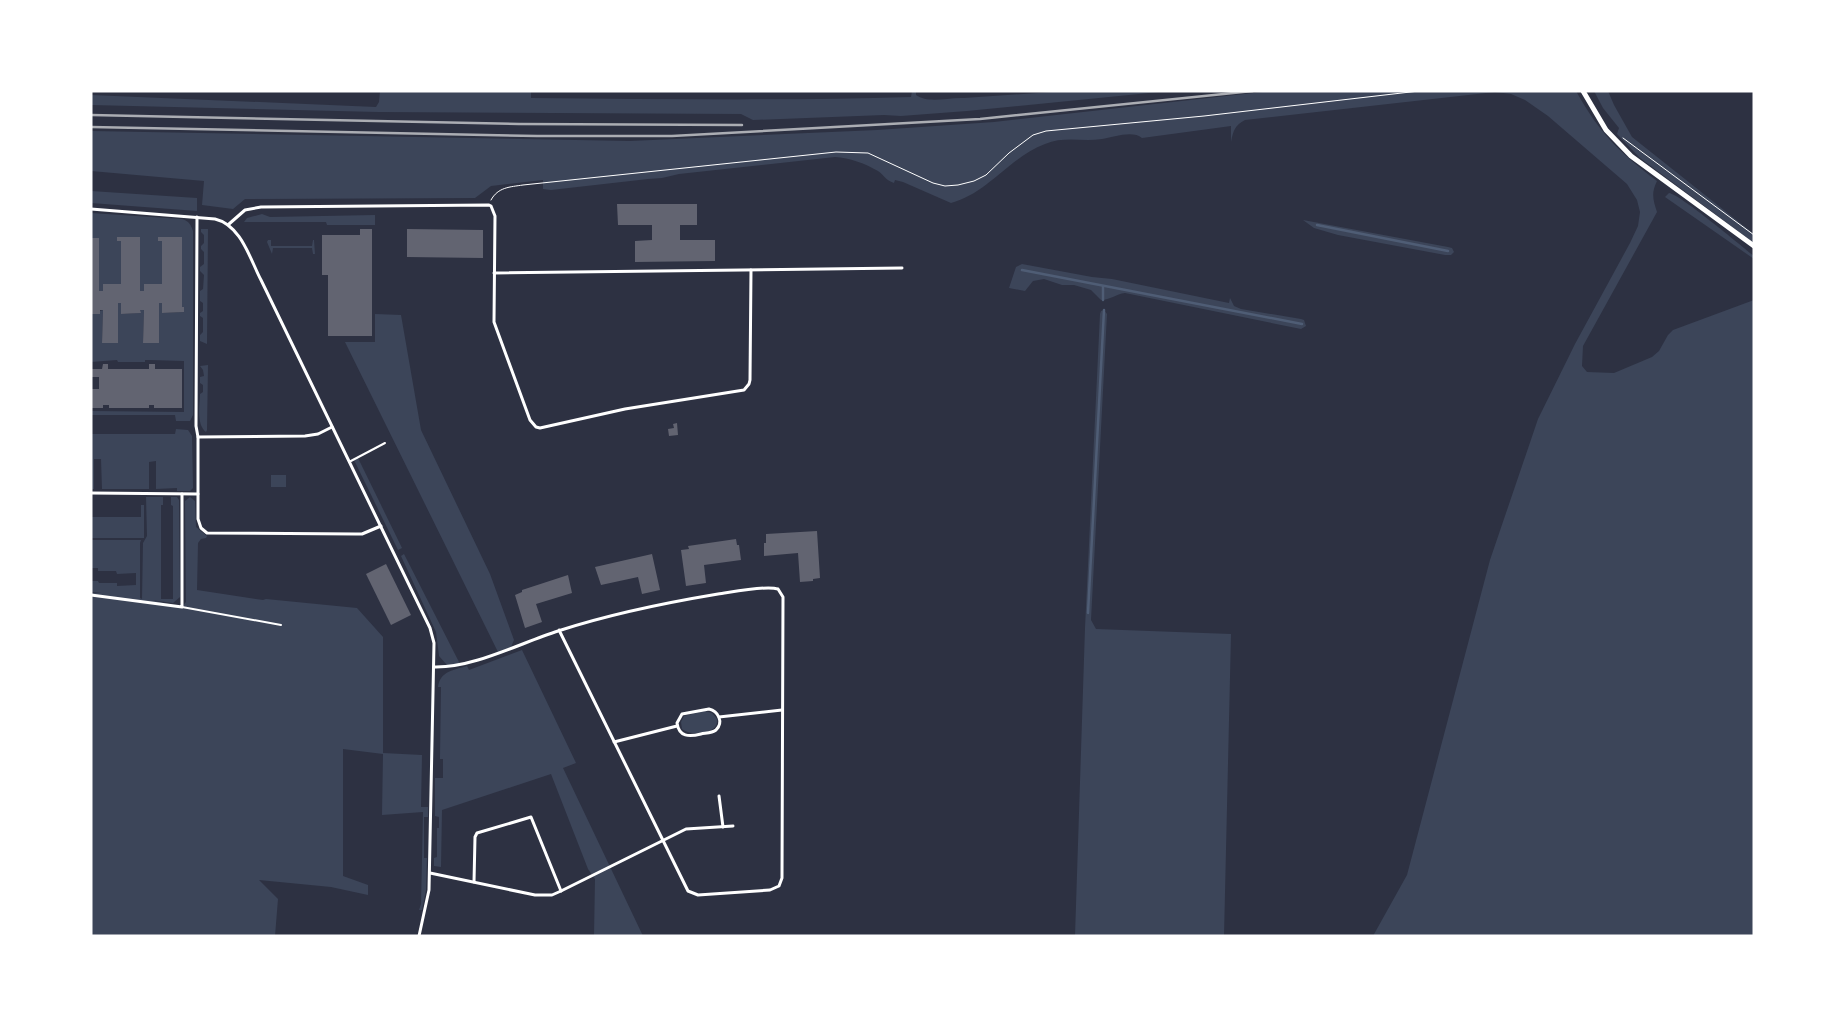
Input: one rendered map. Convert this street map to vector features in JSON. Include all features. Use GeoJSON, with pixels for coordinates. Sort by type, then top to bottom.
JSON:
{"type":"FeatureCollection","features":[{"type":"Feature","properties":{"kind":"main road"},"geometry":{"type":"LineString","coordinates":[[1583,91],[1606,130],[1631,156],[1754,246]]}},
{"type":"Feature","properties":{"kind":"street"},"geometry":{"type":"LineString","coordinates":[[229,224],[245,210],[261,207],[488,205],[494,210],[495,326],[530,420],[536,427],[540,428],[625,409],[747,388],[750,380],[751,270]]}},
{"type":"Feature","properties":{"kind":"street"},"geometry":{"type":"LineString","coordinates":[[91,208],[215,219],[229,224],[242,242],[430,628],[434,644],[430,873],[428,897],[419,936]]}},
{"type":"Feature","properties":{"kind":"street"},"geometry":{"type":"LineString","coordinates":[[197,217],[196,426],[198,437],[199,524],[207,533],[362,534],[381,526]]}},
{"type":"Feature","properties":{"kind":"street"},"geometry":{"type":"LineString","coordinates":[[494,273],[902,268]]}},
{"type":"Feature","properties":{"kind":"street"},"geometry":{"type":"LineString","coordinates":[[198,437],[305,436],[318,434],[332,427]]}},
{"type":"Feature","properties":{"kind":"street"},"geometry":{"type":"LineString","coordinates":[[91,494],[198,494]]}},
{"type":"Feature","properties":{"kind":"street"},"geometry":{"type":"LineString","coordinates":[[91,594],[182,607],[182,494]]}},
{"type":"Feature","properties":{"kind":"street"},"geometry":{"type":"LineString","coordinates":[[434,667],[460,665],[560,630],[671,602],[730,592],[778,589],[783,598],[782,878],[779,886],[770,890],[694,895],[686,888],[560,630]]}},
{"type":"Feature","properties":{"kind":"street"},"geometry":{"type":"LineString","coordinates":[[709,709],[716,712],[719,717],[719,726],[709,733],[686,736],[680,732],[677,726],[679,717],[686,712],[709,709]]}},
{"type":"Feature","properties":{"kind":"street"},"geometry":{"type":"LineString","coordinates":[[719,717],[782,710]]}},
{"type":"Feature","properties":{"kind":"street"},"geometry":{"type":"LineString","coordinates":[[614,742],[677,726]]}},
{"type":"Feature","properties":{"kind":"street"},"geometry":{"type":"LineString","coordinates":[[719,796],[723,826]]}},
{"type":"Feature","properties":{"kind":"street"},"geometry":{"type":"LineString","coordinates":[[474,882],[476,835],[532,817],[561,891]]}},
{"type":"Feature","properties":{"kind":"street"},"geometry":{"type":"LineString","coordinates":[[430,873],[535,895],[552,895],[686,830],[733,826]]}},
{"type":"Feature","properties":{"kind":"lane"},"geometry":{"type":"LineString","coordinates":[[349,462],[385,443]]}},
{"type":"Feature","properties":{"kind":"lane"},"geometry":{"type":"LineString","coordinates":[[182,607],[281,625]]}},
{"type":"Feature","properties":{"kind":"path"},"geometry":{"type":"LineString","coordinates":[[488,205],[494,194],[500,190],[523,185],[836,152],[868,153],[932,183],[945,186],[958,185],[974,182],[986,175],[1033,135],[1046,131],[1204,116],[1419,91]]}},
{"type":"Feature","properties":{"kind":"path"},"geometry":{"type":"LineString","coordinates":[[1622,137],[1754,235]]}},
{"type":"Feature","properties":{"kind":"shaded area"},"geometry":{"type":"Polygon","coordinates":[[[380,91],[531,91],[531,98],[816,99],[911,97],[912,91],[916,91],[916,95],[921,98],[933,100],[1066,91],[1169,91],[901,116],[753,120],[741,114],[378,112],[91,105],[91,95],[376,107],[379,102],[380,91]]]}},
{"type":"Feature","properties":{"kind":"shaded area"},"geometry":{"type":"Polygon","coordinates":[[[1271,91],[1576,91],[1593,119],[1611,141],[1657,181],[1653,196],[1657,212],[1583,346],[1582,366],[1587,372],[1614,373],[1652,357],[1659,351],[1673,330],[1754,300],[1754,936],[1373,936],[1407,875],[1490,560],[1538,419],[1575,344],[1638,226],[1640,212],[1637,200],[1627,184],[1548,116],[1525,100],[1511,94],[1495,92],[1245,120],[1235,129],[1231,142],[1231,126],[1142,138],[1134,134],[1128,134],[1095,140],[1059,140],[1032,150],[976,192],[951,203],[903,182],[895,180],[894,183],[891,182],[878,171],[862,163],[835,157],[551,190],[543,189],[543,180],[491,186],[475,198],[245,199],[233,209],[202,205],[204,181],[91,171],[91,131],[630,141],[877,130],[994,122],[1271,91]]]}},
{"type":"Feature","properties":{"kind":"shaded area"},"geometry":{"type":"Polygon","coordinates":[[[1594,91],[1608,91],[1632,137],[1754,234],[1754,243],[1640,158],[1617,134],[1619,128],[1603,108],[1594,91]]]}},
{"type":"Feature","properties":{"kind":"shaded area"},"geometry":{"type":"Polygon","coordinates":[[[91,191],[197,198],[197,211],[91,203],[91,191]]]}},
{"type":"Feature","properties":{"kind":"shaded area"},"geometry":{"type":"Polygon","coordinates":[[[1669,193],[1711,221],[1754,256],[1754,259],[1665,197],[1669,193]]]}},
{"type":"Feature","properties":{"kind":"shaded area"},"geometry":{"type":"Polygon","coordinates":[[[91,213],[182,219],[188,222],[193,231],[193,415],[190,421],[176,421],[175,415],[91,415],[91,411],[184,412],[184,361],[145,360],[145,362],[118,362],[117,360],[91,362],[91,314],[103,310],[102,343],[118,303],[121,303],[121,314],[140,313],[140,310],[144,310],[143,343],[158,343],[159,303],[162,303],[162,313],[184,312],[184,308],[182,307],[182,237],[162,241],[162,284],[144,284],[144,291],[140,291],[140,238],[118,238],[121,241],[121,284],[103,284],[103,291],[99,291],[99,238],[91,238],[91,213]]]}},
{"type":"Feature","properties":{"kind":"shaded area"},"geometry":{"type":"Polygon","coordinates":[[[262,214],[270,217],[375,215],[375,225],[327,225],[326,222],[244,222],[247,218],[262,214]]]}},
{"type":"Feature","properties":{"kind":"shaded area"},"geometry":{"type":"Polygon","coordinates":[[[1303,220],[1448,247],[1452,248],[1454,252],[1451,255],[1445,255],[1338,235],[1314,228],[1303,220]]]}},
{"type":"Feature","properties":{"kind":"shaded area"},"geometry":{"type":"Polygon","coordinates":[[[201,229],[208,229],[207,344],[200,341],[200,335],[203,332],[203,318],[200,316],[200,313],[203,311],[203,303],[200,301],[200,291],[203,289],[204,275],[200,271],[200,267],[204,264],[204,252],[201,246],[204,243],[204,235],[201,229]]]}},
{"type":"Feature","properties":{"kind":"shaded area"},"geometry":{"type":"Polygon","coordinates":[[[271,240],[271,246],[312,246],[314,240],[315,254],[313,254],[312,248],[273,248],[272,254],[267,242],[271,240]]]}},
{"type":"Feature","properties":{"kind":"shaded area"},"geometry":{"type":"Polygon","coordinates":[[[1022,264],[1112,279],[1229,303],[1230,298],[1234,306],[1241,309],[1301,319],[1304,320],[1306,326],[1301,329],[1125,293],[1101,300],[1091,290],[1074,285],[1062,285],[1044,279],[1033,281],[1025,291],[1009,288],[1016,267],[1022,264]]]}},
{"type":"Feature","properties":{"kind":"shaded area"},"geometry":{"type":"Polygon","coordinates":[[[1104,310],[1107,314],[1091,620],[1096,629],[1231,634],[1224,936],[1075,936],[1085,628],[1100,314],[1104,310]]]}},
{"type":"Feature","properties":{"kind":"shaded area"},"geometry":{"type":"Polygon","coordinates":[[[375,314],[401,315],[421,430],[490,574],[514,640],[511,647],[498,652],[345,342],[375,342],[375,314]]]}},
{"type":"Feature","properties":{"kind":"shaded area"},"geometry":{"type":"Polygon","coordinates":[[[208,365],[206,432],[201,424],[199,409],[200,394],[203,392],[200,377],[204,376],[200,366],[208,365]]]}},
{"type":"Feature","properties":{"kind":"shaded area"},"geometry":{"type":"Polygon","coordinates":[[[176,429],[188,430],[192,436],[193,488],[190,491],[177,491],[177,488],[156,489],[156,461],[149,462],[149,489],[102,489],[101,459],[94,459],[94,489],[91,489],[91,434],[175,434],[176,429]]]}},
{"type":"Feature","properties":{"kind":"shaded area"},"geometry":{"type":"Polygon","coordinates":[[[358,458],[402,548],[398,550],[354,460],[358,458]]]}},
{"type":"Feature","properties":{"kind":"shaded area"},"geometry":{"type":"Polygon","coordinates":[[[271,475],[286,475],[286,487],[271,487],[271,475]]]}},
{"type":"Feature","properties":{"kind":"shaded area"},"geometry":{"type":"Polygon","coordinates":[[[146,497],[163,497],[163,505],[161,505],[161,599],[173,599],[173,506],[171,505],[171,497],[177,497],[179,500],[180,597],[173,603],[151,600],[182,607],[186,602],[185,501],[190,497],[195,501],[196,527],[207,536],[198,543],[197,590],[263,600],[357,608],[383,637],[383,753],[422,755],[421,807],[428,807],[428,817],[424,817],[424,858],[427,858],[426,890],[422,910],[419,910],[421,904],[423,812],[382,815],[383,754],[343,749],[343,876],[368,885],[368,895],[331,887],[259,880],[278,899],[275,936],[91,936],[91,593],[102,593],[91,592],[91,581],[117,583],[117,586],[136,585],[136,573],[117,574],[116,571],[98,571],[98,568],[91,568],[91,540],[141,540],[140,598],[142,599],[143,543],[147,536],[146,497]]]}},
{"type":"Feature","properties":{"kind":"shaded area"},"geometry":{"type":"Polygon","coordinates":[[[141,505],[144,505],[144,538],[91,538],[91,517],[141,517],[141,505]]]}},
{"type":"Feature","properties":{"kind":"shaded area"},"geometry":{"type":"Polygon","coordinates":[[[404,554],[460,664],[447,665],[439,656],[436,632],[401,556],[404,554]]]}},
{"type":"Feature","properties":{"kind":"shaded area"},"geometry":{"type":"Polygon","coordinates":[[[522,650],[576,763],[563,768],[643,936],[594,936],[595,879],[588,869],[551,774],[442,810],[441,867],[434,866],[434,858],[437,857],[437,828],[439,828],[439,817],[435,816],[435,778],[443,778],[443,759],[440,759],[441,687],[438,687],[439,682],[445,674],[453,670],[467,666],[469,670],[522,650]]]}},
{"type":"Feature","properties":{"kind":"shaded area"},"geometry":{"type":"Polygon","coordinates":[[[705,711],[712,713],[717,719],[716,725],[712,730],[699,733],[682,729],[681,722],[684,716],[705,711]]]}},
{"type":"Feature","properties":{"kind":"building"},"geometry":{"type":"Polygon","coordinates":[[[617,204],[697,204],[697,225],[680,225],[680,240],[715,240],[715,261],[635,262],[635,241],[652,240],[652,225],[618,225],[617,204]]]}},
{"type":"Feature","properties":{"kind":"building"},"geometry":{"type":"Polygon","coordinates":[[[360,229],[372,229],[372,336],[328,336],[328,275],[322,275],[322,235],[360,235],[360,229]]]}},
{"type":"Feature","properties":{"kind":"building"},"geometry":{"type":"Polygon","coordinates":[[[407,229],[483,230],[483,258],[407,257],[407,229]]]}},
{"type":"Feature","properties":{"kind":"building"},"geometry":{"type":"Polygon","coordinates":[[[117,237],[140,237],[140,291],[144,291],[144,284],[162,284],[162,241],[158,241],[158,237],[182,237],[182,307],[184,307],[184,312],[162,313],[162,303],[159,303],[159,343],[143,343],[144,310],[140,310],[141,313],[121,314],[121,303],[118,303],[118,343],[102,343],[103,310],[100,310],[100,314],[91,314],[91,238],[99,238],[99,291],[103,291],[103,284],[121,284],[121,241],[117,241],[117,237]]]}},
{"type":"Feature","properties":{"kind":"building"},"geometry":{"type":"Polygon","coordinates":[[[103,364],[108,364],[108,369],[149,369],[149,364],[155,364],[155,369],[182,369],[182,408],[154,408],[154,405],[149,405],[149,408],[109,408],[109,405],[103,405],[103,408],[91,408],[91,389],[99,389],[99,377],[91,377],[91,369],[102,369],[103,364]]]}},
{"type":"Feature","properties":{"kind":"building"},"geometry":{"type":"Polygon","coordinates":[[[677,423],[678,435],[669,436],[668,429],[674,428],[673,424],[677,423]]]}},
{"type":"Feature","properties":{"kind":"building"},"geometry":{"type":"Polygon","coordinates":[[[817,531],[820,578],[813,579],[813,581],[800,582],[798,553],[764,556],[766,534],[817,531]]]}},
{"type":"Feature","properties":{"kind":"building"},"geometry":{"type":"Polygon","coordinates":[[[736,539],[737,545],[739,545],[741,560],[704,565],[706,583],[686,586],[681,550],[689,549],[688,546],[736,539]]]}},
{"type":"Feature","properties":{"kind":"building"},"geometry":{"type":"Polygon","coordinates":[[[652,554],[660,590],[642,594],[638,577],[601,585],[595,567],[652,554]]]}},
{"type":"Feature","properties":{"kind":"building"},"geometry":{"type":"Polygon","coordinates":[[[386,564],[411,615],[391,625],[366,574],[386,564]]]}},
{"type":"Feature","properties":{"kind":"building"},"geometry":{"type":"Polygon","coordinates":[[[568,575],[572,593],[536,604],[542,622],[525,628],[515,595],[522,592],[522,590],[568,575]]]}},
{"type":"Feature","properties":{"kind":"waterway"},"geometry":{"type":"LineString","coordinates":[[1317,225],[1448,251]]}},
{"type":"Feature","properties":{"kind":"waterway"},"geometry":{"type":"LineString","coordinates":[[1022,270],[1302,324]]}},
{"type":"Feature","properties":{"kind":"waterway"},"geometry":{"type":"LineString","coordinates":[[1103,286],[1103,300]]}},
{"type":"Feature","properties":{"kind":"waterway"},"geometry":{"type":"LineString","coordinates":[[1088,613],[1104,310]]}},
{"type":"Feature","properties":{"kind":"railway"},"geometry":{"type":"LineString","coordinates":[[91,127],[537,136],[672,136],[980,119],[1253,91]]}},
{"type":"Feature","properties":{"kind":"railway"},"geometry":{"type":"LineString","coordinates":[[91,115],[519,124],[742,125]]}}]}
